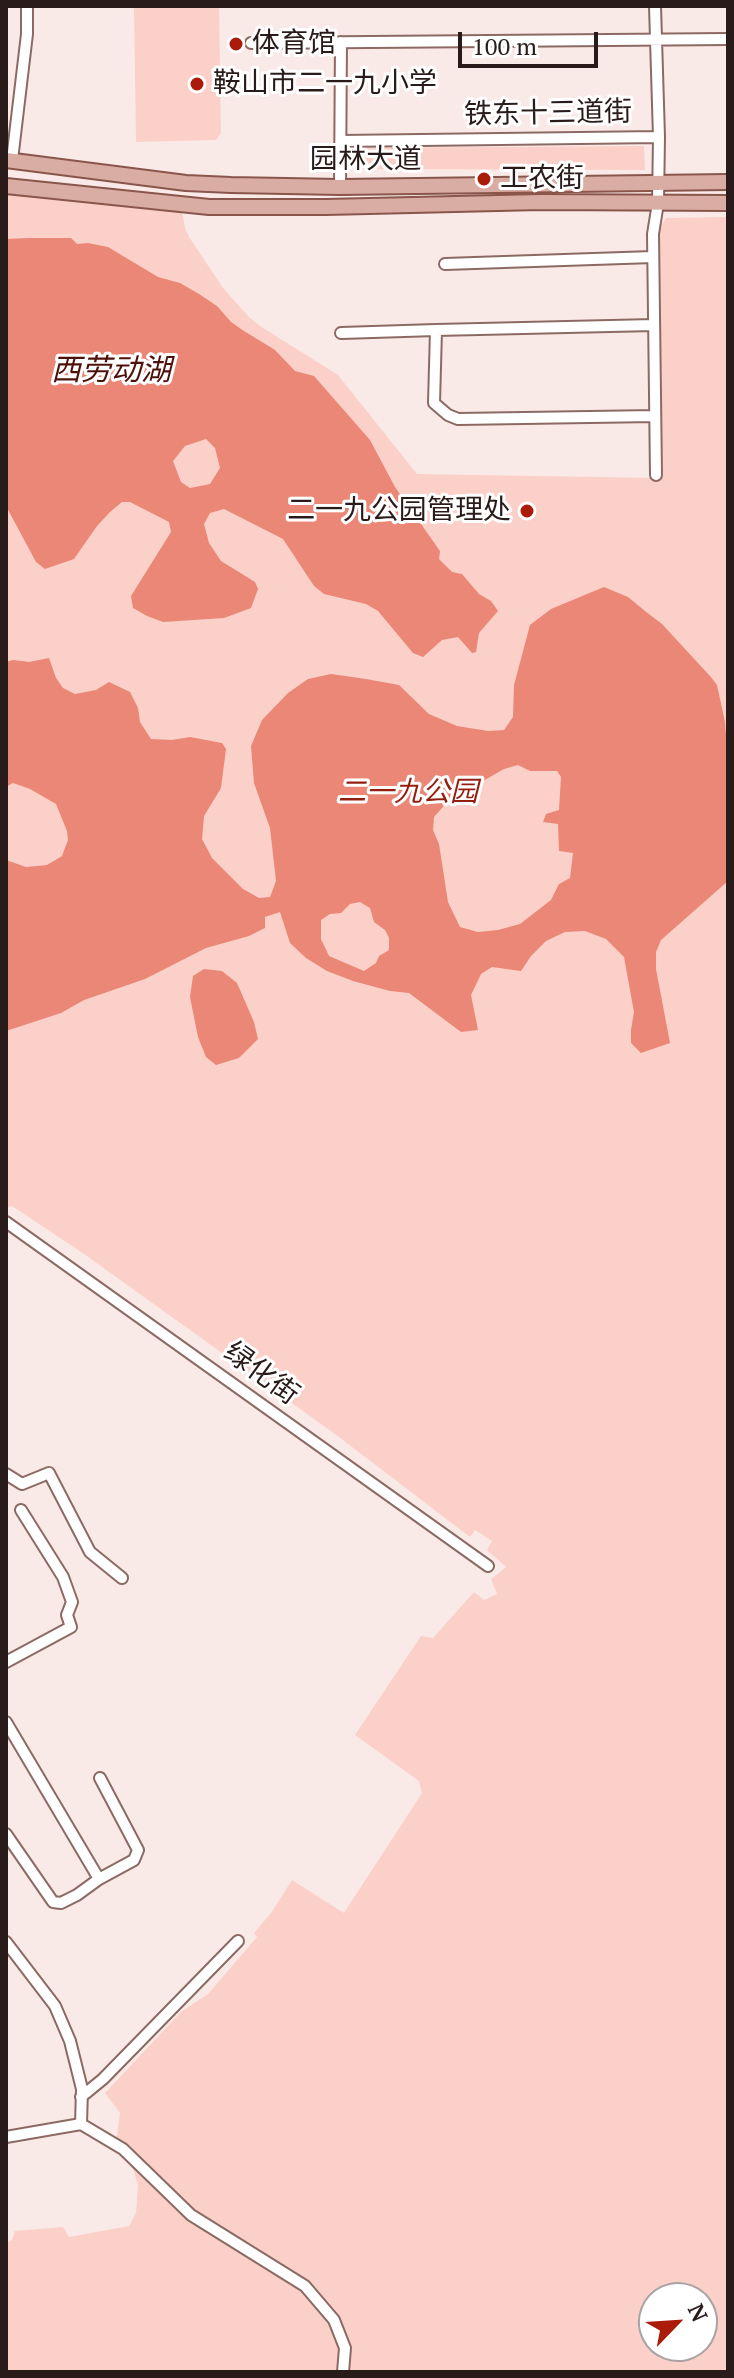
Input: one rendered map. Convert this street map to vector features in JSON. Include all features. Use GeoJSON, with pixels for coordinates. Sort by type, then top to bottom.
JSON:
{"type":"FeatureCollection","features":[{"type":"Feature","properties":{"kind":"main road","name":"园林大道"},"geometry":{"type":"LineString","coordinates":[[9,160],[186,183],[340,187],[728,182]]}},
{"type":"Feature","properties":{"kind":"main road"},"geometry":{"type":"LineString","coordinates":[[6,186],[209,207],[728,203]]}},
{"type":"Feature","properties":{"kind":"street"},"geometry":{"type":"LineString","coordinates":[[9,160],[26,49],[27,6]]}},
{"type":"Feature","properties":{"kind":"street"},"geometry":{"type":"LineString","coordinates":[[655,6],[658,203]]}},
{"type":"Feature","properties":{"kind":"street"},"geometry":{"type":"LineString","coordinates":[[251,43],[728,39]]}},
{"type":"Feature","properties":{"kind":"street"},"geometry":{"type":"LineString","coordinates":[[340,187],[341,42]]}},
{"type":"Feature","properties":{"kind":"street","name":"铁东十三道街"},"geometry":{"type":"LineString","coordinates":[[341,141],[659,137]]}},
{"type":"Feature","properties":{"kind":"street"},"geometry":{"type":"LineString","coordinates":[[656,475],[654,217],[664,188],[676,182]]}},
{"type":"Feature","properties":{"kind":"street"},"geometry":{"type":"LineString","coordinates":[[445,264],[653,257]]}},
{"type":"Feature","properties":{"kind":"street"},"geometry":{"type":"LineString","coordinates":[[341,333],[654,325]]}},
{"type":"Feature","properties":{"kind":"street"},"geometry":{"type":"LineString","coordinates":[[436,330],[434,403],[458,419],[655,416]]}},
{"type":"Feature","properties":{"kind":"street","name":"绿化街"},"geometry":{"type":"LineString","coordinates":[[6,1222],[488,1566]]}},
{"type":"Feature","properties":{"kind":"street"},"geometry":{"type":"LineString","coordinates":[[6,1474],[22,1484],[49,1473],[90,1552],[122,1578]]}},
{"type":"Feature","properties":{"kind":"street"},"geometry":{"type":"LineString","coordinates":[[6,1662],[71,1627],[67,1615],[72,1602],[63,1577],[21,1510]]}},
{"type":"Feature","properties":{"kind":"street"},"geometry":{"type":"LineString","coordinates":[[6,1722],[99,1879]]}},
{"type":"Feature","properties":{"kind":"street"},"geometry":{"type":"LineString","coordinates":[[6,1834],[53,1902],[61,1903],[77,1895],[134,1860],[138,1850],[100,1778]]}},
{"type":"Feature","properties":{"kind":"street"},"geometry":{"type":"LineString","coordinates":[[81,2097],[103,2079],[238,1941]]}},
{"type":"Feature","properties":{"kind":"street"},"geometry":{"type":"LineString","coordinates":[[6,1942],[55,2006],[70,2041],[82,2089],[81,2124]]}},
{"type":"Feature","properties":{"kind":"street"},"geometry":{"type":"LineString","coordinates":[[6,2137],[81,2124],[123,2149],[191,2215],[305,2286],[334,2320],[345,2348],[343,2372]]}},
{"type":"Feature","properties":{"kind":"green space"},"geometry":{"type":"Polygon","coordinates":[[[134,6],[219,6],[221,133],[216,140],[136,142],[134,6]]]}},
{"type":"Feature","properties":{"kind":"green space"},"geometry":{"type":"Polygon","coordinates":[[[644,146],[645,170],[352,169],[350,148],[644,146]]]}},
{"type":"Feature","properties":{"kind":"green space","name":"二一九公园"},"geometry":{"type":"Polygon","coordinates":[[[6,194],[182,211],[189,237],[223,288],[260,326],[338,375],[417,474],[658,478],[657,232],[666,218],[728,217],[728,2372],[6,2372],[6,2243],[12,2240],[15,2231],[63,2227],[69,2237],[129,2226],[136,2213],[138,2185],[132,2165],[115,2149],[120,2113],[105,2093],[182,2011],[208,1994],[257,1937],[254,1933],[292,1880],[344,1913],[422,1793],[419,1781],[355,1735],[421,1636],[433,1638],[474,1592],[484,1600],[497,1594],[491,1579],[506,1567],[487,1550],[492,1541],[475,1530],[470,1537],[335,1434],[12,1206],[6,1208],[6,194]]]}},
{"type":"Feature","properties":{"kind":"water","name":"西劳动湖"},"geometry":{"type":"Polygon","coordinates":[[[71,238],[77,244],[108,247],[158,277],[180,283],[199,294],[217,306],[231,322],[275,350],[295,371],[314,376],[370,440],[395,487],[440,551],[439,559],[452,572],[462,574],[498,611],[479,633],[476,652],[472,653],[458,637],[442,640],[423,657],[413,653],[378,611],[366,604],[324,594],[314,586],[283,539],[224,509],[210,513],[204,524],[209,543],[221,561],[255,582],[258,589],[251,608],[224,618],[163,622],[133,608],[131,596],[171,532],[169,522],[130,502],[122,502],[110,512],[74,559],[45,569],[36,562],[6,506],[6,239],[71,238]],[[206,439],[185,446],[173,461],[181,482],[190,488],[210,484],[220,468],[215,448],[206,439]]]}},
{"type":"Feature","properties":{"kind":"water"},"geometry":{"type":"Polygon","coordinates":[[[604,587],[628,597],[662,624],[717,685],[725,722],[728,763],[728,881],[661,940],[656,952],[656,969],[670,1043],[641,1053],[631,1043],[634,1012],[624,957],[606,939],[585,931],[565,932],[546,941],[521,971],[492,967],[481,974],[471,995],[478,1030],[461,1032],[409,993],[353,981],[327,971],[306,958],[290,943],[280,912],[265,917],[265,928],[249,936],[206,948],[145,979],[84,1000],[61,1013],[6,1031],[6,860],[26,867],[47,865],[62,856],[68,840],[56,804],[13,783],[6,787],[6,662],[49,658],[63,688],[75,694],[96,690],[109,682],[130,692],[138,708],[140,722],[151,739],[190,737],[222,743],[226,749],[221,788],[204,816],[202,839],[212,858],[243,889],[259,898],[270,897],[276,881],[270,828],[254,783],[251,746],[262,720],[288,693],[308,679],[331,674],[366,679],[399,685],[429,714],[457,726],[504,730],[513,717],[514,685],[530,625],[551,609],[604,587]],[[518,765],[504,769],[448,801],[434,817],[433,830],[439,844],[448,902],[460,927],[478,932],[520,924],[551,900],[559,884],[570,878],[573,853],[559,851],[558,824],[543,822],[546,814],[559,810],[561,777],[557,771],[530,771],[518,765]],[[360,902],[321,920],[321,939],[329,956],[364,971],[389,950],[389,938],[385,930],[374,922],[370,908],[360,902]]]}},
{"type":"Feature","properties":{"kind":"water"},"geometry":{"type":"Polygon","coordinates":[[[204,969],[222,971],[237,983],[258,1039],[239,1058],[216,1065],[206,1057],[198,1037],[190,997],[193,976],[204,969]]]}},
{"type":"Feature","properties":{"kind":"place","name":"体育馆"},"geometry":{"type":"Point","coordinates":[236,44]}},
{"type":"Feature","properties":{"kind":"place","name":"鞍山市二一九小学"},"geometry":{"type":"Point","coordinates":[197,84]}},
{"type":"Feature","properties":{"kind":"place","name":"工农街"},"geometry":{"type":"Point","coordinates":[484,179]}},
{"type":"Feature","properties":{"kind":"place","name":"二一九公园管理处"},"geometry":{"type":"Point","coordinates":[527,511]}}]}
